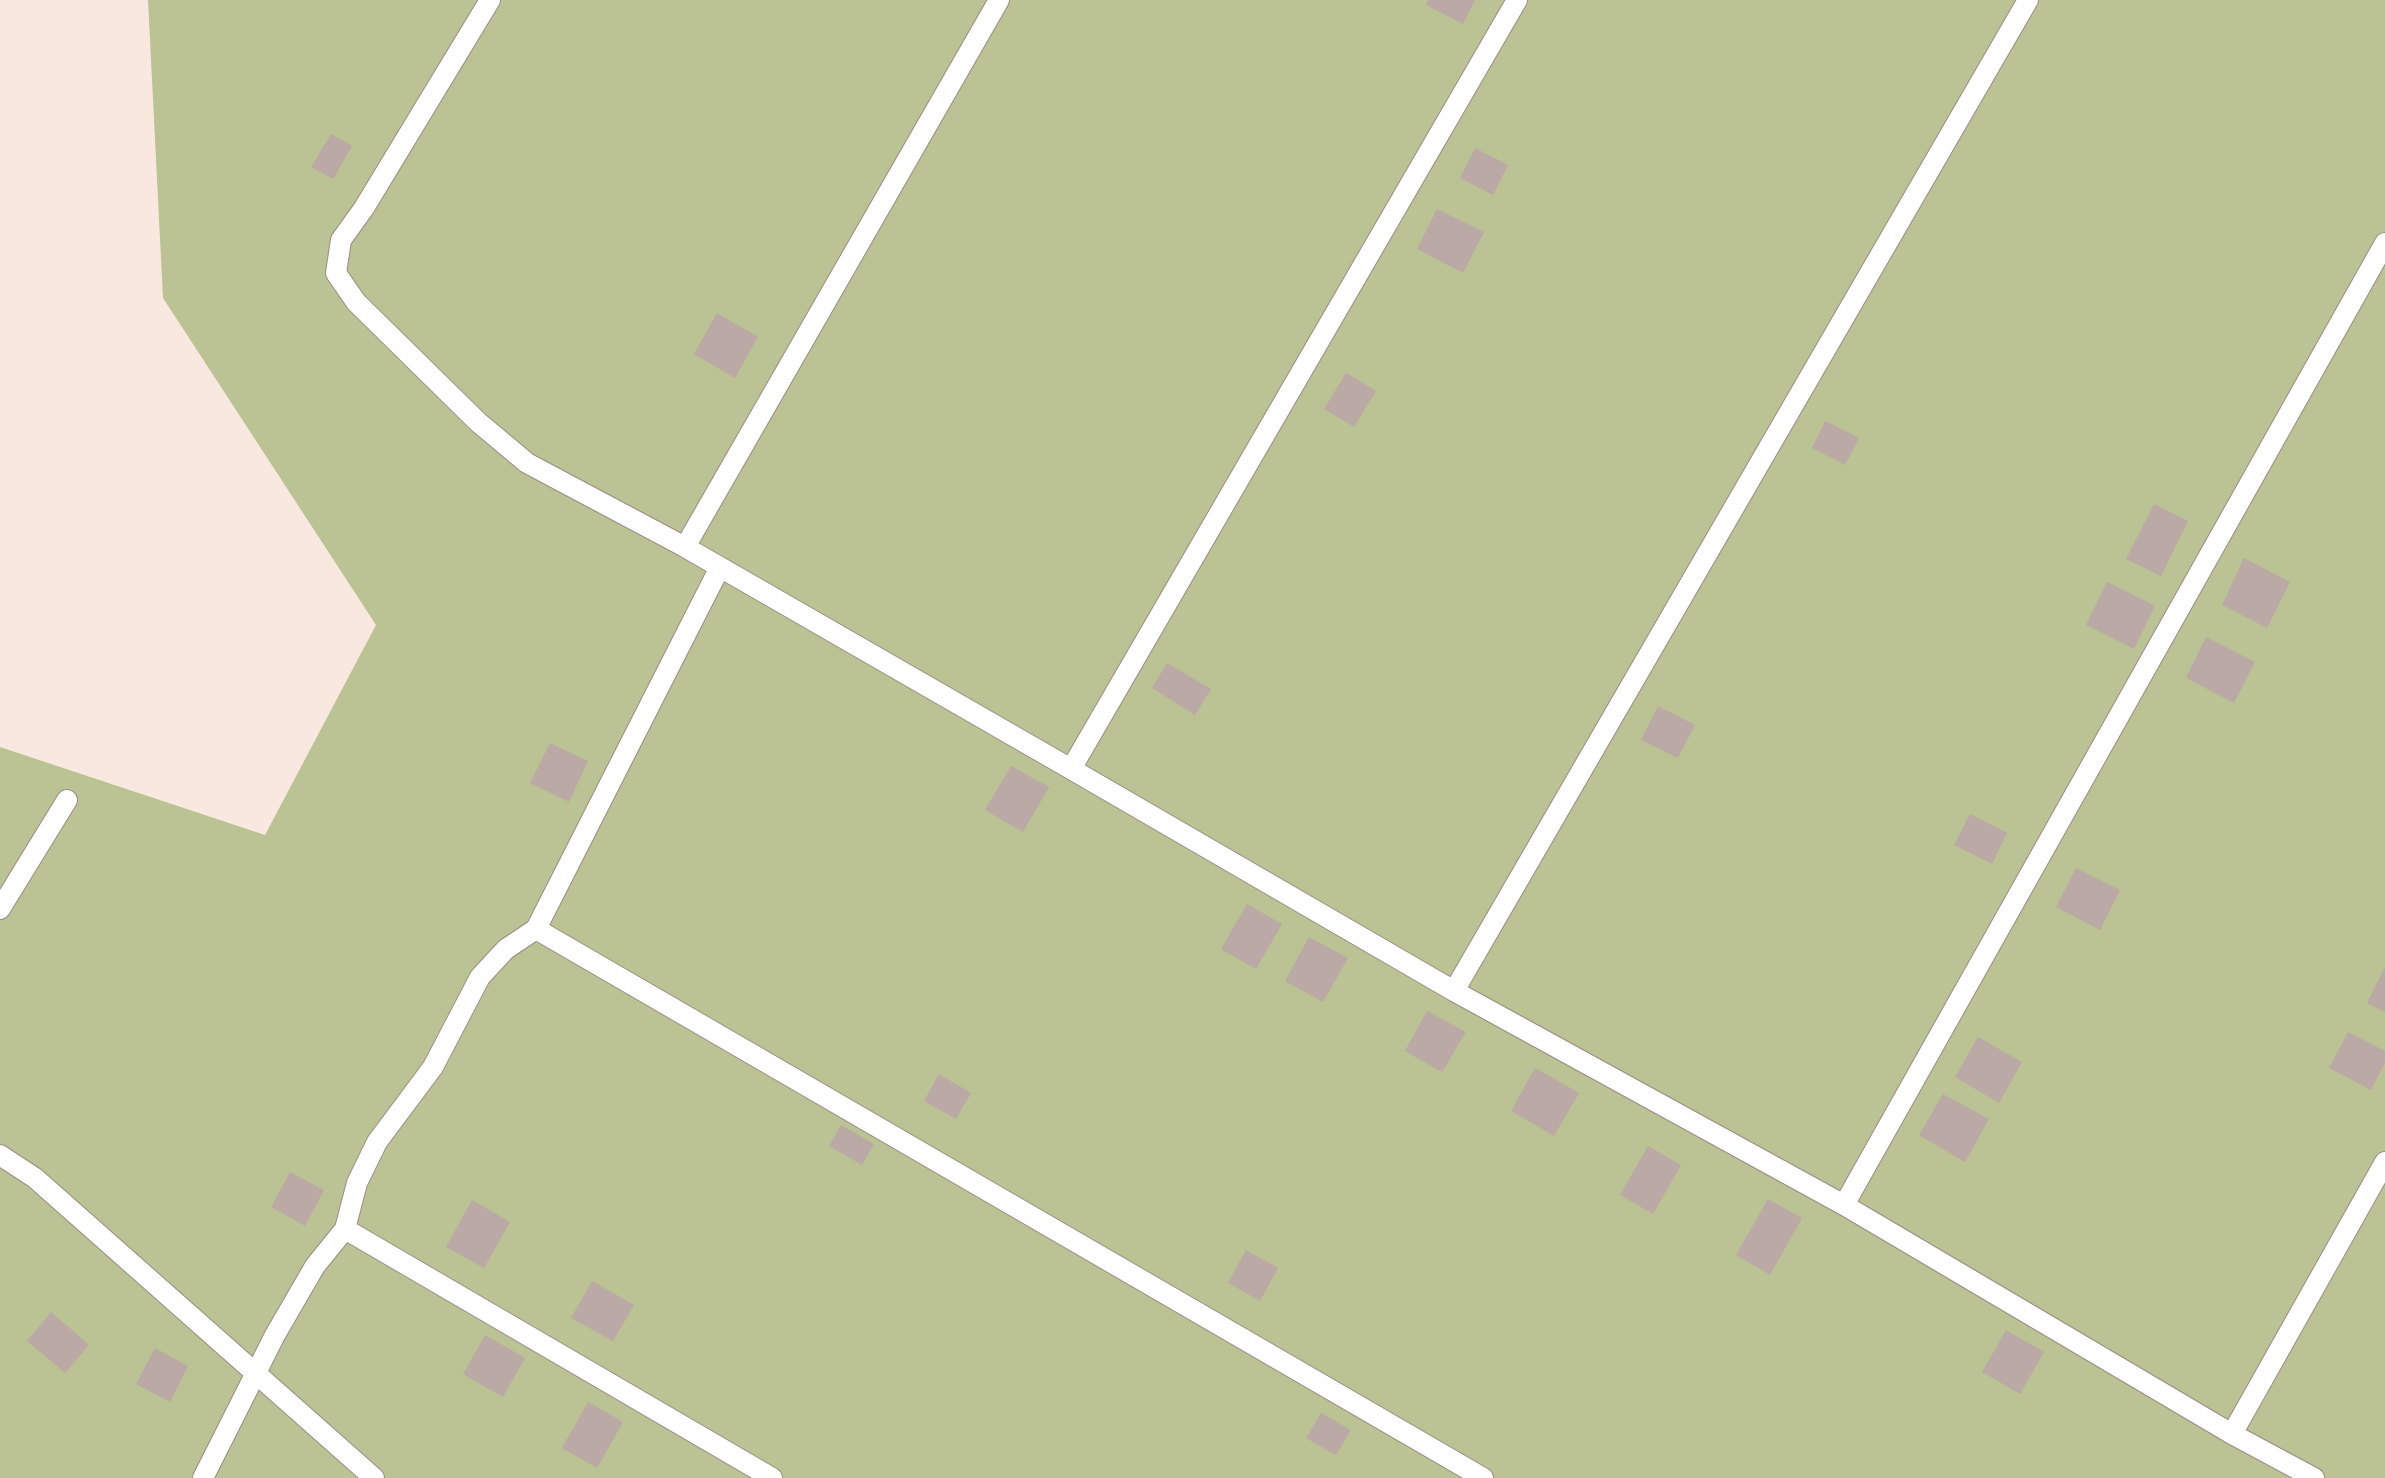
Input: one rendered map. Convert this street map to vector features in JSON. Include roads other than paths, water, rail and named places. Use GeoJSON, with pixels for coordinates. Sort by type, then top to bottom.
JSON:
{"type":"FeatureCollection","features":[{"type":"Feature","properties":{"kind":"lane"},"geometry":{"type":"LineString","coordinates":[[490,0],[341,240],[336,273],[370,315],[478,422],[527,463],[720,567],[1454,991],[1844,1205],[2232,1434],[2314,1478]]}},
{"type":"Feature","properties":{"kind":"lane"},"geometry":{"type":"LineString","coordinates":[[684,547],[999,0]]}},
{"type":"Feature","properties":{"kind":"lane"},"geometry":{"type":"LineString","coordinates":[[1072,769],[1517,0]]}},
{"type":"Feature","properties":{"kind":"lane"},"geometry":{"type":"LineString","coordinates":[[1454,991],[2028,0]]}},
{"type":"Feature","properties":{"kind":"lane"},"geometry":{"type":"LineString","coordinates":[[1844,1205],[2385,243]]}},
{"type":"Feature","properties":{"kind":"lane"},"geometry":{"type":"LineString","coordinates":[[202,1478],[315,1266],[344,1229],[357,1183],[376,1142],[432,1067],[480,977],[506,949],[536,929],[720,567]]}},
{"type":"Feature","properties":{"kind":"lane"},"geometry":{"type":"LineString","coordinates":[[0,909],[66,800]]}},
{"type":"Feature","properties":{"kind":"lane"},"geometry":{"type":"LineString","coordinates":[[536,929],[1482,1478]]}},
{"type":"Feature","properties":{"kind":"lane"},"geometry":{"type":"LineString","coordinates":[[0,1155],[35,1178],[374,1478]]}},
{"type":"Feature","properties":{"kind":"lane"},"geometry":{"type":"LineString","coordinates":[[2232,1434],[2385,1162]]}},
{"type":"Feature","properties":{"kind":"lane"},"geometry":{"type":"LineString","coordinates":[[344,1229],[772,1478]]}}]}
